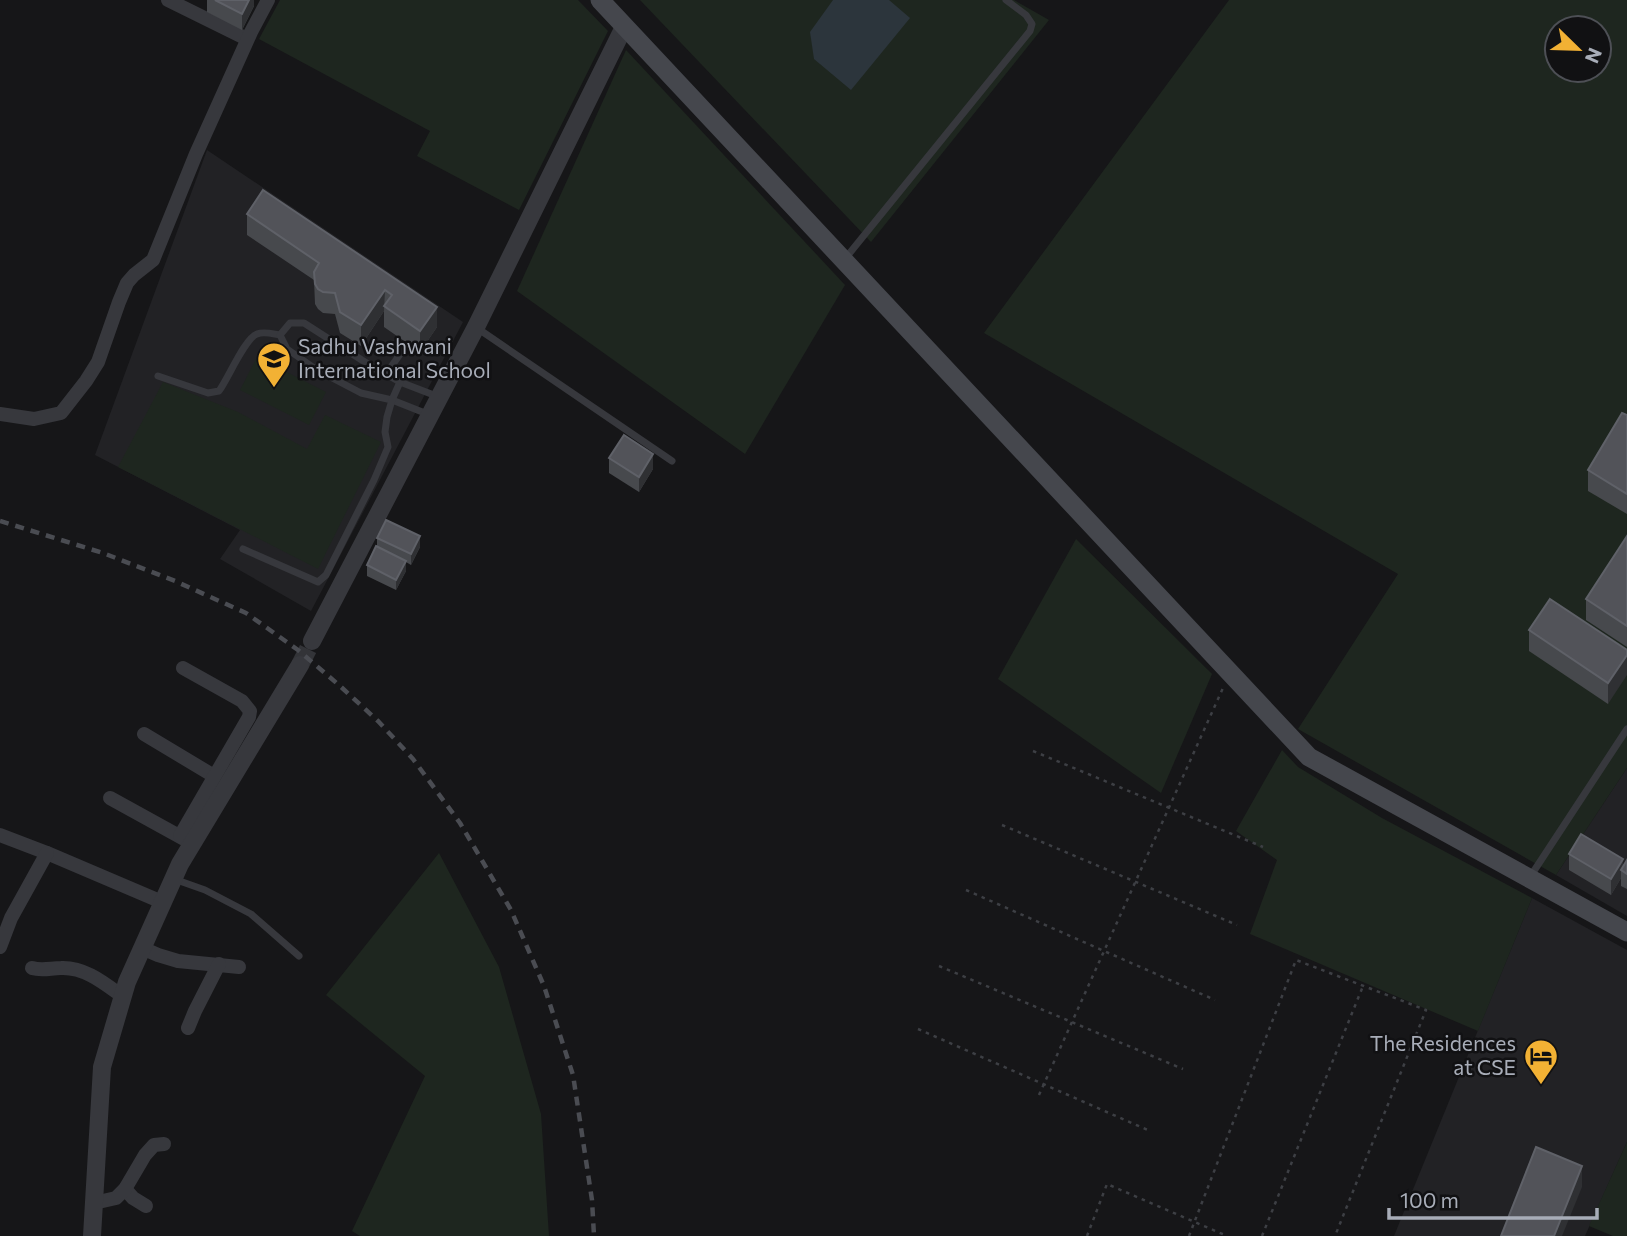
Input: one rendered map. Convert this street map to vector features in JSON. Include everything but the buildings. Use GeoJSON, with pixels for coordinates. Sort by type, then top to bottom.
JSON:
{"type":"FeatureCollection","features":[{"type":"Feature","properties":{"kind":"main road"},"geometry":{"type":"LineString","coordinates":[[600,0],[1309,757],[1627,932]]}},
{"type":"Feature","properties":{"kind":"street"},"geometry":{"type":"LineString","coordinates":[[168,0],[247,40]]}},
{"type":"Feature","properties":{"kind":"street"},"geometry":{"type":"LineString","coordinates":[[0,414],[34,419],[61,413],[86,381],[98,362],[127,283],[153,260],[196,154],[268,0]]}},
{"type":"Feature","properties":{"kind":"street"},"geometry":{"type":"LineString","coordinates":[[312,641],[476,327],[624,27]]}},
{"type":"Feature","properties":{"kind":"street"},"geometry":{"type":"LineString","coordinates":[[186,840],[300,665]]}},
{"type":"Feature","properties":{"kind":"street"},"geometry":{"type":"LineString","coordinates":[[92,1236],[102,1066],[122,996],[214,776],[250,711],[242,701],[183,668]]}},
{"type":"Feature","properties":{"kind":"street"},"geometry":{"type":"LineString","coordinates":[[144,734],[214,776]]}},
{"type":"Feature","properties":{"kind":"street"},"geometry":{"type":"LineString","coordinates":[[110,798],[186,840]]}},
{"type":"Feature","properties":{"kind":"street"},"geometry":{"type":"LineString","coordinates":[[0,835],[162,902]]}},
{"type":"Feature","properties":{"kind":"street"},"geometry":{"type":"LineString","coordinates":[[0,947],[12,918],[47,853]]}},
{"type":"Feature","properties":{"kind":"street"},"geometry":{"type":"LineString","coordinates":[[142,948],[178,961],[239,967]]}},
{"type":"Feature","properties":{"kind":"street"},"geometry":{"type":"LineString","coordinates":[[188,1028],[219,964]]}},
{"type":"Feature","properties":{"kind":"street"},"geometry":{"type":"LineString","coordinates":[[32,968],[75,969],[103,981],[122,996]]}},
{"type":"Feature","properties":{"kind":"street"},"geometry":{"type":"LineString","coordinates":[[94,1203],[116,1198],[125,1189],[145,1155],[154,1145],[164,1144]]}},
{"type":"Feature","properties":{"kind":"street"},"geometry":{"type":"LineString","coordinates":[[125,1189],[146,1206]]}},
{"type":"Feature","properties":{"kind":"lane"},"geometry":{"type":"LineString","coordinates":[[844,261],[1030,31],[1032,24],[1026,15],[1006,0]]}},
{"type":"Feature","properties":{"kind":"lane"},"geometry":{"type":"LineString","coordinates":[[280,335],[290,323],[304,323],[400,382],[440,397]]}},
{"type":"Feature","properties":{"kind":"lane"},"geometry":{"type":"LineString","coordinates":[[476,327],[672,461]]}},
{"type":"Feature","properties":{"kind":"lane"},"geometry":{"type":"LineString","coordinates":[[158,376],[208,393],[219,391],[248,340],[255,334],[280,335]]}},
{"type":"Feature","properties":{"kind":"lane"},"geometry":{"type":"LineString","coordinates":[[280,335],[287,349],[317,370],[361,393],[392,400],[430,415]]}},
{"type":"Feature","properties":{"kind":"lane"},"geometry":{"type":"LineString","coordinates":[[386,374],[403,350]]}},
{"type":"Feature","properties":{"kind":"lane"},"geometry":{"type":"LineString","coordinates":[[243,549],[318,582],[326,575],[374,480],[387,447],[385,432],[392,400],[400,382]]}},
{"type":"Feature","properties":{"kind":"lane"},"geometry":{"type":"LineString","coordinates":[[1530,878],[1627,729]]}},
{"type":"Feature","properties":{"kind":"lane"},"geometry":{"type":"LineString","coordinates":[[173,879],[205,890],[251,914],[299,956]]}},
{"type":"Feature","properties":{"kind":"path"},"geometry":{"type":"LineString","coordinates":[[1039,1095],[1230,672]]}},
{"type":"Feature","properties":{"kind":"path"},"geometry":{"type":"LineString","coordinates":[[1033,751],[1263,847]]}},
{"type":"Feature","properties":{"kind":"path"},"geometry":{"type":"LineString","coordinates":[[1002,825],[1237,925]]}},
{"type":"Feature","properties":{"kind":"path"},"geometry":{"type":"LineString","coordinates":[[966,890],[1215,1000]]}},
{"type":"Feature","properties":{"kind":"path"},"geometry":{"type":"LineString","coordinates":[[1189,1236],[1296,960],[1426,1010],[1335,1236]]}},
{"type":"Feature","properties":{"kind":"path"},"geometry":{"type":"LineString","coordinates":[[939,965],[1183,1069]]}},
{"type":"Feature","properties":{"kind":"path"},"geometry":{"type":"LineString","coordinates":[[1262,1236],[1363,986]]}},
{"type":"Feature","properties":{"kind":"path"},"geometry":{"type":"LineString","coordinates":[[918,1029],[1150,1131]]}},
{"type":"Feature","properties":{"kind":"path"},"geometry":{"type":"LineString","coordinates":[[1087,1236],[1107,1184],[1227,1236]]}},
{"type":"Feature","properties":{"kind":"shaded area"},"geometry":{"type":"Polygon","coordinates":[[[280,0],[578,0],[608,31],[519,210],[417,156],[430,131],[259,39],[280,0]]]}},
{"type":"Feature","properties":{"kind":"shaded area"},"geometry":{"type":"Polygon","coordinates":[[[640,0],[1014,0],[1049,20],[871,242],[640,0]]]}},
{"type":"Feature","properties":{"kind":"shaded area"},"geometry":{"type":"Polygon","coordinates":[[[833,0],[889,0],[910,18],[851,90],[814,59],[810,32],[833,0]]]}},
{"type":"Feature","properties":{"kind":"shaded area"},"geometry":{"type":"Polygon","coordinates":[[[1229,0],[1627,0],[1627,768],[1556,875],[1298,729],[1398,574],[984,333],[1229,0]]]}},
{"type":"Feature","properties":{"kind":"shaded area"},"geometry":{"type":"Polygon","coordinates":[[[626,50],[845,285],[745,454],[517,291],[626,50]]]}},
{"type":"Feature","properties":{"kind":"shaded area","name":"Sadhu Vashwani International School"},"geometry":{"type":"Polygon","coordinates":[[[207,150],[463,322],[311,611],[220,559],[240,530],[95,455],[207,150]]]}},
{"type":"Feature","properties":{"kind":"shaded area"},"geometry":{"type":"Polygon","coordinates":[[[257,357],[326,392],[309,425],[240,390],[257,357]]]}},
{"type":"Feature","properties":{"kind":"shaded area"},"geometry":{"type":"Polygon","coordinates":[[[163,382],[238,412],[307,449],[325,415],[381,442],[318,569],[118,467],[163,382]]]}},
{"type":"Feature","properties":{"kind":"shaded area"},"geometry":{"type":"Polygon","coordinates":[[[1076,539],[1212,674],[1161,793],[998,679],[1076,539]]]}},
{"type":"Feature","properties":{"kind":"shaded area"},"geometry":{"type":"Polygon","coordinates":[[[1282,750],[1298,767],[1382,818],[1532,898],[1478,1031],[1250,934],[1277,860],[1236,831],[1282,750]]]}},
{"type":"Feature","properties":{"kind":"shaded area"},"geometry":{"type":"Polygon","coordinates":[[[1627,768],[1627,916],[1556,875],[1627,768]]]}},
{"type":"Feature","properties":{"kind":"shaded area"},"geometry":{"type":"Polygon","coordinates":[[[439,853],[499,967],[541,1114],[549,1236],[360,1236],[352,1231],[425,1076],[326,995],[439,853]]]}},
{"type":"Feature","properties":{"kind":"shaded area","name":"The Residences at CSE"},"geometry":{"type":"Polygon","coordinates":[[[1532,898],[1627,950],[1627,1142],[1585,1236],[1394,1236],[1532,898]]]}},
{"type":"Feature","properties":{"kind":"shaded area"},"geometry":{"type":"Polygon","coordinates":[[[1627,1142],[1627,1236],[1613,1236],[1589,1226],[1627,1142]]]}},
{"type":"Feature","properties":{"kind":"tunnel"},"geometry":{"type":"LineString","coordinates":[[300,665],[312,641]]}},
{"type":"Feature","properties":{"kind":"railway"},"geometry":{"type":"LineString","coordinates":[[0,521],[103,553],[246,613],[298,650],[340,686],[378,721],[413,759],[460,823],[511,910],[544,986],[573,1075],[592,1200],[594,1236]]}},
{"type":"Feature","properties":{"kind":"place","name":"Sadhu Vashwani International School"},"geometry":{"type":"Point","coordinates":[274,389]}},
{"type":"Feature","properties":{"kind":"place","name":"The Residences at CSE"},"geometry":{"type":"Point","coordinates":[1541,1086]}}]}
